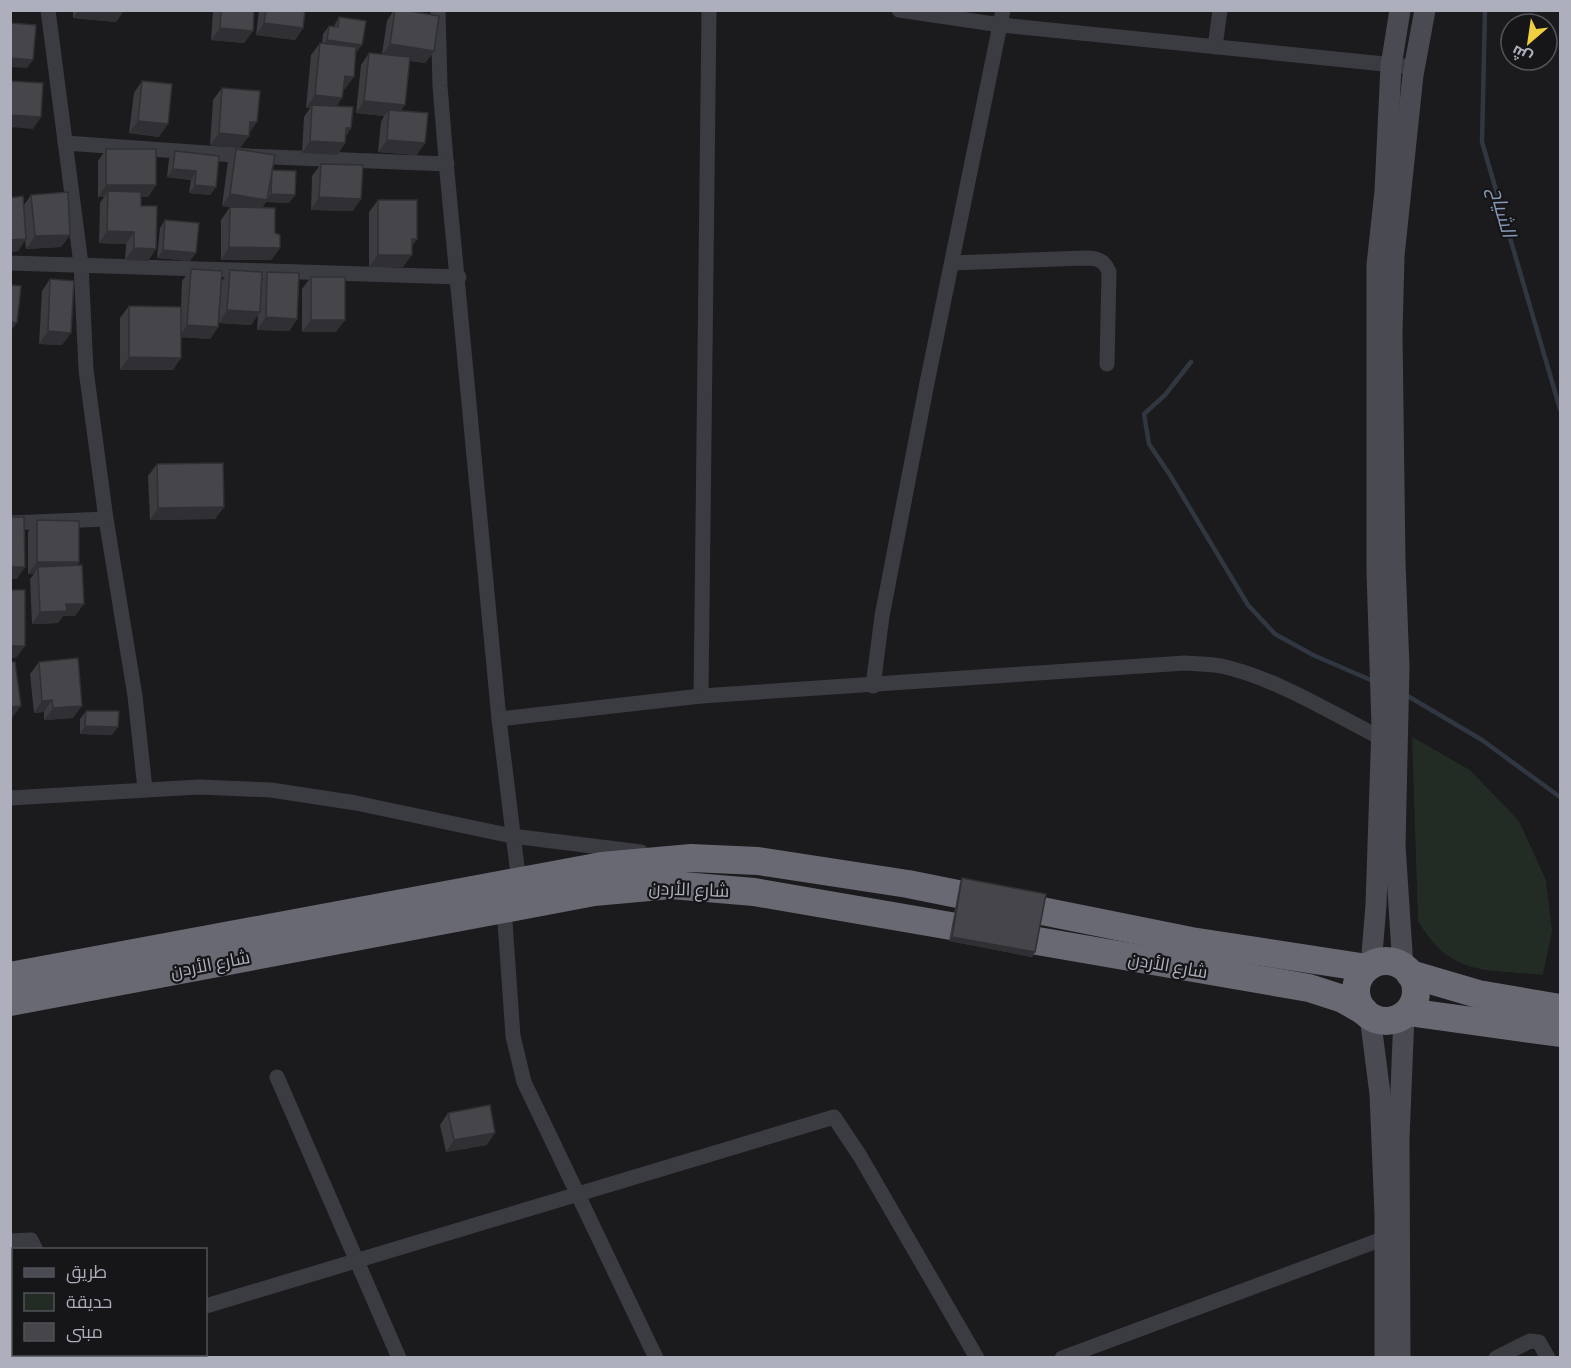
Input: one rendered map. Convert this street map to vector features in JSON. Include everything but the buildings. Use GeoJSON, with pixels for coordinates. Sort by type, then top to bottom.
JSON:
{"type":"FeatureCollection","features":[{"type":"Feature","properties":{"kind":"highway","name":"شارع الأردن"},"geometry":{"type":"LineString","coordinates":[[10,976],[602,866],[691,858],[758,861],[908,884],[1191,941],[1369,967]]}},
{"type":"Feature","properties":{"kind":"highway"},"geometry":{"type":"LineString","coordinates":[[754,892],[758,861]]}},
{"type":"Feature","properties":{"kind":"highway","name":"شارع الأردن"},"geometry":{"type":"LineString","coordinates":[[10,1002],[594,892],[651,886],[693,886],[754,892],[1309,988],[1343,999],[1367,1014]]}},
{"type":"Feature","properties":{"kind":"highway"},"geometry":{"type":"LineString","coordinates":[[1388,962],[1407,971],[1556,1020],[1406,1013],[1383,1021],[1367,1014],[1356,994],[1357,984],[1369,967],[1388,962]]}},
{"type":"Feature","properties":{"kind":"highway"},"geometry":{"type":"LineString","coordinates":[[1406,1013],[1415,997],[1414,981],[1407,971]]}},
{"type":"Feature","properties":{"kind":"main road"},"geometry":{"type":"LineString","coordinates":[[1390,666],[1377,561],[1377,265],[1386,191],[1391,66],[1400,10]]}},
{"type":"Feature","properties":{"kind":"main road"},"geometry":{"type":"LineString","coordinates":[[1407,971],[1395,846],[1390,733],[1394,256],[1414,67],[1425,10]]}},
{"type":"Feature","properties":{"kind":"main road"},"geometry":{"type":"LineString","coordinates":[[1369,967],[1390,733]]}},
{"type":"Feature","properties":{"kind":"main road"},"geometry":{"type":"LineString","coordinates":[[1400,1358],[1399,1139],[1406,1013]]}},
{"type":"Feature","properties":{"kind":"main road"},"geometry":{"type":"LineString","coordinates":[[1367,1014],[1380,1094],[1386,1358]]}},
{"type":"Feature","properties":{"kind":"street"},"geometry":{"type":"LineString","coordinates":[[48,10],[81,264],[86,370],[106,519],[135,696],[145,789]]}},
{"type":"Feature","properties":{"kind":"street"},"geometry":{"type":"LineString","coordinates":[[438,10],[440,86],[447,164],[500,719],[519,883]]}},
{"type":"Feature","properties":{"kind":"street"},"geometry":{"type":"LineString","coordinates":[[701,696],[709,10]]}},
{"type":"Feature","properties":{"kind":"street"},"geometry":{"type":"LineString","coordinates":[[898,10],[1002,18],[1215,47],[1414,67]]}},
{"type":"Feature","properties":{"kind":"street"},"geometry":{"type":"LineString","coordinates":[[1215,47],[1220,10]]}},
{"type":"Feature","properties":{"kind":"street"},"geometry":{"type":"LineString","coordinates":[[873,686],[882,616],[1002,18]]}},
{"type":"Feature","properties":{"kind":"street"},"geometry":{"type":"LineString","coordinates":[[65,142],[249,156],[447,164]]}},
{"type":"Feature","properties":{"kind":"street"},"geometry":{"type":"LineString","coordinates":[[952,263],[1085,258],[1097,258],[1105,263],[1109,272],[1107,364]]}},
{"type":"Feature","properties":{"kind":"street"},"geometry":{"type":"LineString","coordinates":[[10,263],[459,277]]}},
{"type":"Feature","properties":{"kind":"street"},"geometry":{"type":"LineString","coordinates":[[10,523],[106,519]]}},
{"type":"Feature","properties":{"kind":"street"},"geometry":{"type":"LineString","coordinates":[[500,719],[701,696],[1185,663],[1221,666],[1280,687],[1390,733]]}},
{"type":"Feature","properties":{"kind":"street"},"geometry":{"type":"LineString","coordinates":[[10,798],[199,787],[271,790],[356,803],[512,836],[691,858]]}},
{"type":"Feature","properties":{"kind":"street"},"geometry":{"type":"LineString","coordinates":[[504,908],[513,1036],[524,1082],[656,1358]]}},
{"type":"Feature","properties":{"kind":"street"},"geometry":{"type":"LineString","coordinates":[[277,1077],[399,1358]]}},
{"type":"Feature","properties":{"kind":"street"},"geometry":{"type":"LineString","coordinates":[[207,1306],[355,1259],[836,1118],[977,1358]]}},
{"type":"Feature","properties":{"kind":"street"},"geometry":{"type":"LineString","coordinates":[[1062,1358],[1385,1238]]}},
{"type":"Feature","properties":{"kind":"street"},"geometry":{"type":"LineString","coordinates":[[10,1241],[31,1240],[35,1248]]}},
{"type":"Feature","properties":{"kind":"street"},"geometry":{"type":"LineString","coordinates":[[1496,1358],[1530,1341],[1539,1342],[1548,1358]]}},
{"type":"Feature","properties":{"kind":"green space"},"geometry":{"type":"Polygon","coordinates":[[[1412,737],[1470,770],[1519,821],[1546,880],[1552,931],[1543,975],[1487,970],[1457,961],[1443,952],[1430,939],[1418,921],[1412,737]]]}},
{"type":"Feature","properties":{"kind":"waterway","name":"الشياح"},"geometry":{"type":"LineString","coordinates":[[1485,10],[1482,142],[1560,409]]}},
{"type":"Feature","properties":{"kind":"waterway"},"geometry":{"type":"LineString","coordinates":[[1191,362],[1165,395],[1144,414],[1149,444],[1248,605],[1275,634],[1313,655],[1373,681]]}},
{"type":"Feature","properties":{"kind":"waterway"},"geometry":{"type":"LineString","coordinates":[[1406,695],[1482,740],[1560,797]]}}]}
